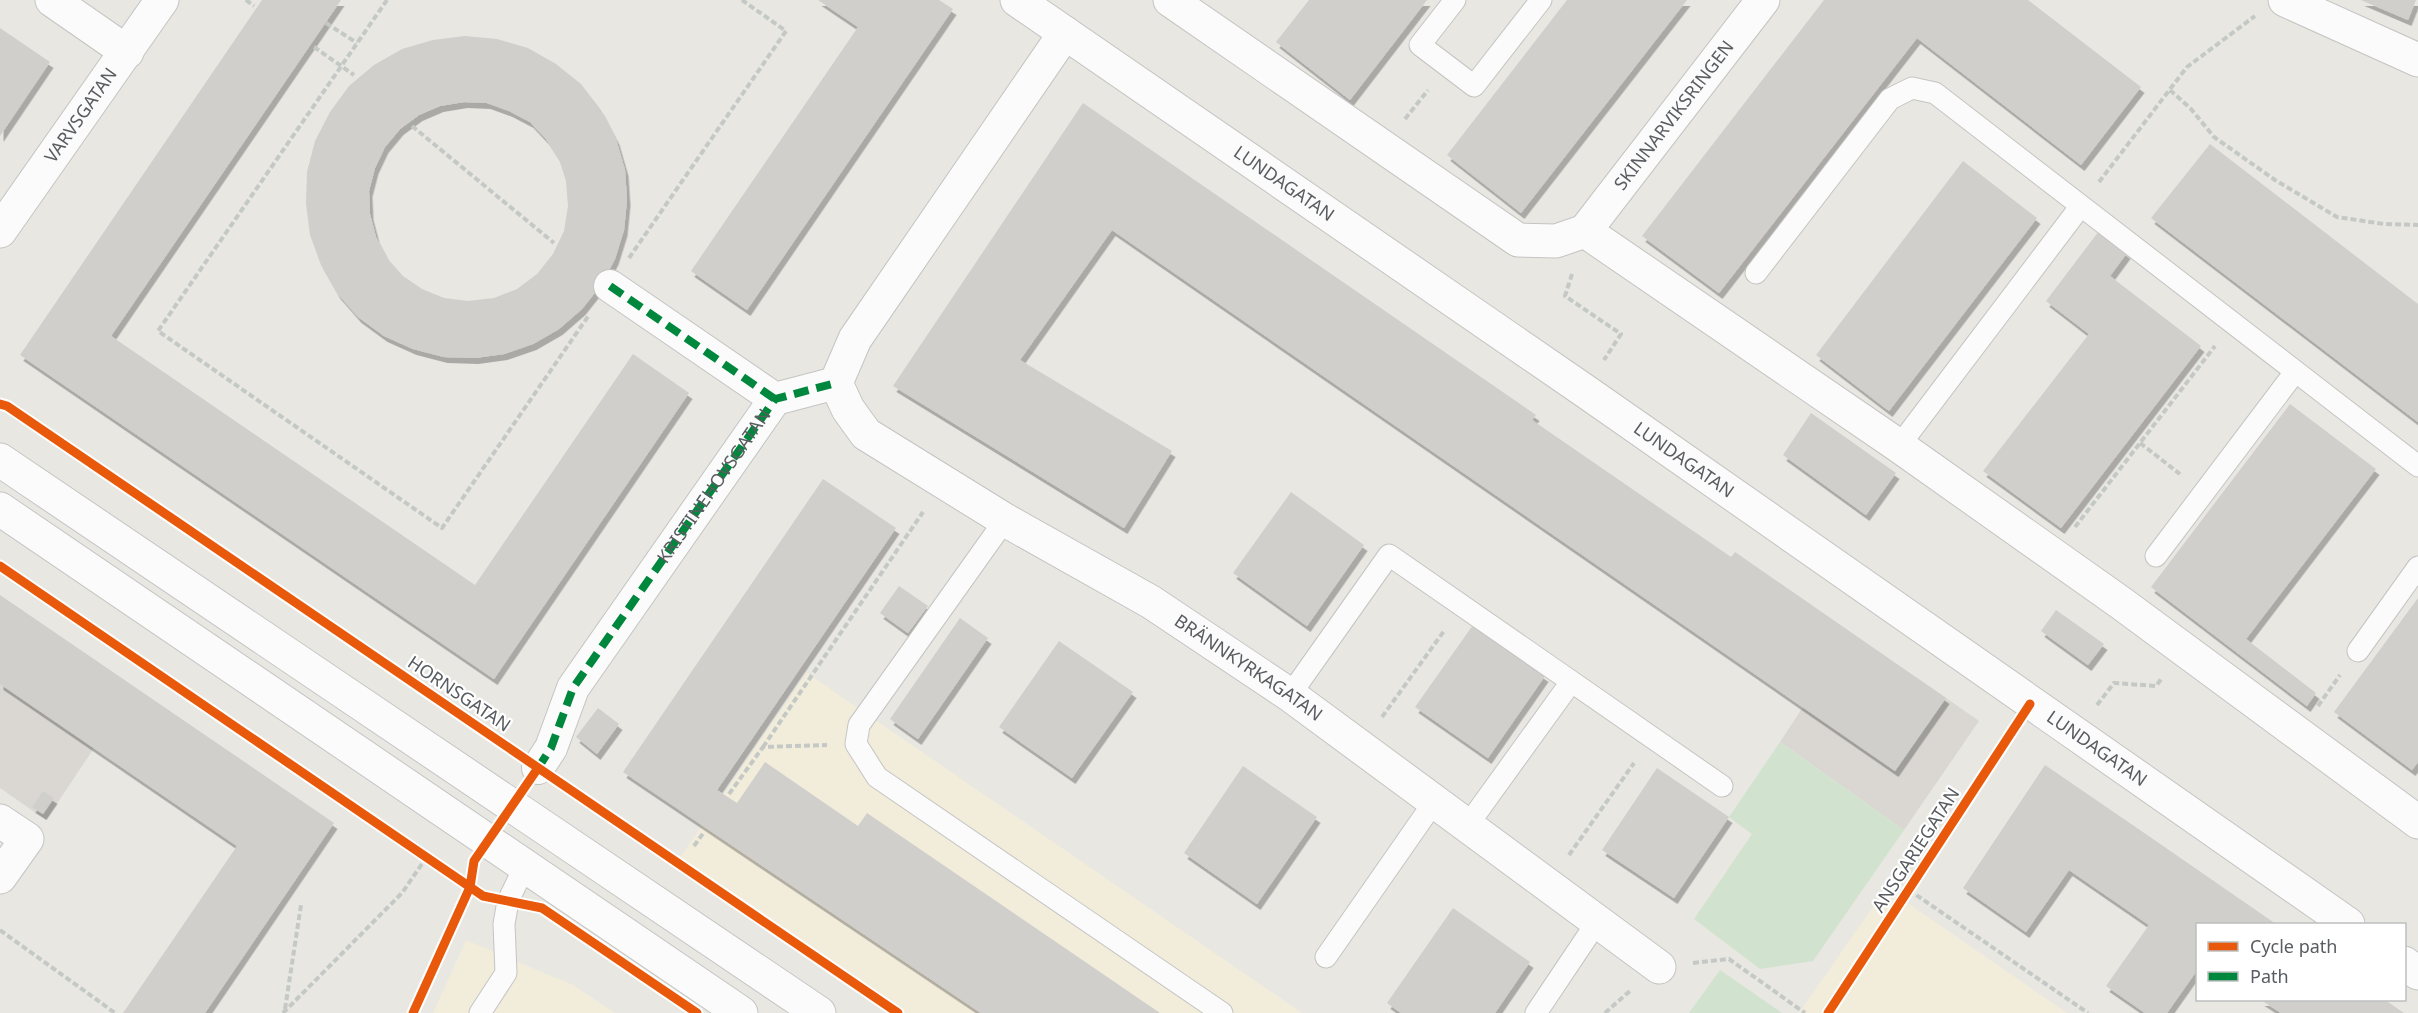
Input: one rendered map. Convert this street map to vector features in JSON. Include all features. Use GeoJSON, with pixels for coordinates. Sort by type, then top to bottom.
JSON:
{"type":"FeatureCollection","features":[{"type":"Feature","properties":{"kind":"street"},"geometry":{"type":"LineString","coordinates":[[52,0],[127,52]]}},
{"type":"Feature","properties":{"kind":"street","name":"VARVSGATAN"},"geometry":{"type":"LineString","coordinates":[[0,231],[162,0]]}},
{"type":"Feature","properties":{"kind":"street","name":"LUNDAGATAN"},"geometry":{"type":"LineString","coordinates":[[1017,0],[1585,391],[2347,923]]}},
{"type":"Feature","properties":{"kind":"street"},"geometry":{"type":"LineString","coordinates":[[1170,0],[1518,240],[1556,241],[1585,231],[2054,555],[2418,822]]}},
{"type":"Feature","properties":{"kind":"street","name":"SKINNARVIKSRINGEN"},"geometry":{"type":"LineString","coordinates":[[1585,231],[1762,0]]}},
{"type":"Feature","properties":{"kind":"street"},"geometry":{"type":"LineString","coordinates":[[2285,0],[2418,60]]}},
{"type":"Feature","properties":{"kind":"street"},"geometry":{"type":"LineString","coordinates":[[836,383],[855,339],[1065,33]]}},
{"type":"Feature","properties":{"kind":"street"},"geometry":{"type":"LineString","coordinates":[[610,286],[775,399]]}},
{"type":"Feature","properties":{"kind":"street","name":"KRISTINEHOVSGATAN"},"geometry":{"type":"LineString","coordinates":[[538,768],[551,748],[573,688],[775,399],[836,383]]}},
{"type":"Feature","properties":{"kind":"street","name":"BRÄNNKYRKAGATAN"},"geometry":{"type":"LineString","coordinates":[[836,383],[848,409],[866,434],[1005,520],[1151,602],[1290,695],[1659,967]]}},
{"type":"Feature","properties":{"kind":"street"},"geometry":{"type":"LineString","coordinates":[[0,460],[819,1013]]}},
{"type":"Feature","properties":{"kind":"street"},"geometry":{"type":"LineString","coordinates":[[0,509],[741,1013]]}},
{"type":"Feature","properties":{"kind":"street"},"geometry":{"type":"LineString","coordinates":[[0,820],[27,839],[0,878]]}},
{"type":"Feature","properties":{"kind":"street"},"geometry":{"type":"LineString","coordinates":[[525,866],[549,830]]}},
{"type":"Feature","properties":{"kind":"lane"},"geometry":{"type":"LineString","coordinates":[[1455,0],[1420,45],[1474,86],[1541,0]]}},
{"type":"Feature","properties":{"kind":"lane"},"geometry":{"type":"LineString","coordinates":[[1756,273],[1890,99],[1912,88],[1935,93],[2418,466]]}},
{"type":"Feature","properties":{"kind":"lane"},"geometry":{"type":"LineString","coordinates":[[1899,446],[2080,207]]}},
{"type":"Feature","properties":{"kind":"lane"},"geometry":{"type":"LineString","coordinates":[[2156,556],[2295,372]]}},
{"type":"Feature","properties":{"kind":"lane"},"geometry":{"type":"LineString","coordinates":[[1005,520],[859,724],[856,744],[877,777],[1222,1013]]}},
{"type":"Feature","properties":{"kind":"lane"},"geometry":{"type":"LineString","coordinates":[[1290,695],[1389,555],[1722,786]]}},
{"type":"Feature","properties":{"kind":"lane"},"geometry":{"type":"LineString","coordinates":[[2358,651],[2418,567]]}},
{"type":"Feature","properties":{"kind":"lane"},"geometry":{"type":"LineString","coordinates":[[1467,826],[1571,682]]}},
{"type":"Feature","properties":{"kind":"lane"},"geometry":{"type":"LineString","coordinates":[[1326,957],[1434,802]]}},
{"type":"Feature","properties":{"kind":"lane"},"geometry":{"type":"LineString","coordinates":[[480,1013],[506,973],[504,924],[508,901],[525,866]]}},
{"type":"Feature","properties":{"kind":"lane"},"geometry":{"type":"LineString","coordinates":[[1536,1013],[1596,922]]}},
{"type":"Feature","properties":{"kind":"path"},"geometry":{"type":"LineString","coordinates":[[246,0],[254,6]]}},
{"type":"Feature","properties":{"kind":"path"},"geometry":{"type":"LineString","coordinates":[[387,0],[158,331],[442,528]]}},
{"type":"Feature","properties":{"kind":"path"},"geometry":{"type":"LineString","coordinates":[[326,23],[357,43]]}},
{"type":"Feature","properties":{"kind":"path"},"geometry":{"type":"LineString","coordinates":[[2122,152],[2187,67],[2240,26]]}},
{"type":"Feature","properties":{"kind":"path"},"geometry":{"type":"LineString","coordinates":[[314,47],[354,75]]}},
{"type":"Feature","properties":{"kind":"path"},"geometry":{"type":"LineString","coordinates":[[1399,127],[1431,86]]}},
{"type":"Feature","properties":{"kind":"path"},"geometry":{"type":"LineString","coordinates":[[2170,90],[2191,109],[2214,137],[2275,180],[2337,218],[2384,224],[2418,225]]}},
{"type":"Feature","properties":{"kind":"path"},"geometry":{"type":"LineString","coordinates":[[412,126],[554,243]]}},
{"type":"Feature","properties":{"kind":"path"},"geometry":{"type":"LineString","coordinates":[[1565,296],[1621,334],[1603,361]]}},
{"type":"Feature","properties":{"kind":"path"},"geometry":{"type":"LineString","coordinates":[[2054,555],[2232,324]]}},
{"type":"Feature","properties":{"kind":"path"},"geometry":{"type":"LineString","coordinates":[[2140,443],[2204,492]]}},
{"type":"Feature","properties":{"kind":"path"},"geometry":{"type":"LineString","coordinates":[[729,794],[944,482]]}},
{"type":"Feature","properties":{"kind":"path"},"geometry":{"type":"LineString","coordinates":[[1361,747],[1447,626]]}},
{"type":"Feature","properties":{"kind":"path"},"geometry":{"type":"LineString","coordinates":[[2098,705],[2115,683],[2156,686],[2163,676]]}},
{"type":"Feature","properties":{"kind":"path"},"geometry":{"type":"LineString","coordinates":[[763,747],[856,744]]}},
{"type":"Feature","properties":{"kind":"path"},"geometry":{"type":"LineString","coordinates":[[1548,885],[1634,764]]}},
{"type":"Feature","properties":{"kind":"path"},"geometry":{"type":"LineString","coordinates":[[694,846],[704,832]]}},
{"type":"Feature","properties":{"kind":"path"},"geometry":{"type":"LineString","coordinates":[[417,852],[435,864]]}},
{"type":"Feature","properties":{"kind":"path"},"geometry":{"type":"LineString","coordinates":[[284,1012],[402,893],[426,858]]}},
{"type":"Feature","properties":{"kind":"path"},"geometry":{"type":"LineString","coordinates":[[1909,890],[2088,1013]]}},
{"type":"Feature","properties":{"kind":"path"},"geometry":{"type":"LineString","coordinates":[[284,1012],[301,905]]}},
{"type":"Feature","properties":{"kind":"path"},"geometry":{"type":"LineString","coordinates":[[0,930],[115,1013]]}},
{"type":"Feature","properties":{"kind":"path"},"geometry":{"type":"LineString","coordinates":[[1659,967],[1729,958],[1805,1013]]}},
{"type":"Feature","properties":{"kind":"shaded area"},"geometry":{"type":"Polygon","coordinates":[[[807,673],[1302,1013],[889,1013],[675,865],[807,673]]]}},
{"type":"Feature","properties":{"kind":"shaded area"},"geometry":{"type":"Polygon","coordinates":[[[1916,677],[1979,721],[1904,830],[1780,742],[1803,707],[1916,677]]]}},
{"type":"Feature","properties":{"kind":"shaded area"},"geometry":{"type":"Polygon","coordinates":[[[0,684],[94,748],[46,820],[0,788],[0,684]]]}},
{"type":"Feature","properties":{"kind":"shaded area"},"geometry":{"type":"Polygon","coordinates":[[[1886,888],[2067,1013],[1799,1013],[1886,888]]]}},
{"type":"Feature","properties":{"kind":"shaded area"},"geometry":{"type":"Polygon","coordinates":[[[466,940],[573,985],[615,1013],[433,1013],[466,940]]]}},
{"type":"Feature","properties":{"kind":"green space"},"geometry":{"type":"Polygon","coordinates":[[[1780,742],[1904,830],[1813,961],[1760,969],[1694,919],[1752,834],[1729,817],[1780,742]]]}},
{"type":"Feature","properties":{"kind":"green space"},"geometry":{"type":"Polygon","coordinates":[[[1720,970],[1782,1013],[1689,1013],[1720,970]]]}},
{"type":"Feature","properties":{"kind":"building"},"geometry":{"type":"Polygon","coordinates":[[[262,0],[341,0],[111,336],[475,585],[633,354],[689,393],[494,679],[20,355],[262,0]]]}},
{"type":"Feature","properties":{"kind":"building"},"geometry":{"type":"Polygon","coordinates":[[[818,0],[939,0],[953,9],[747,310],[691,271],[858,27],[818,0]]]}},
{"type":"Feature","properties":{"kind":"building"},"geometry":{"type":"Polygon","coordinates":[[[1309,0],[1427,0],[1350,100],[1276,42],[1309,0]]]}},
{"type":"Feature","properties":{"kind":"building"},"geometry":{"type":"Polygon","coordinates":[[[1567,0],[1687,0],[1521,213],[1447,155],[1567,0]]]}},
{"type":"Feature","properties":{"kind":"building"},"geometry":{"type":"Polygon","coordinates":[[[1824,0],[2028,0],[2141,87],[2081,165],[1917,38],[1719,293],[1642,236],[1824,0]]]}},
{"type":"Feature","properties":{"kind":"building"},"geometry":{"type":"Polygon","coordinates":[[[2361,0],[2416,0],[2408,20],[2361,0]]]}},
{"type":"Feature","properties":{"kind":"building"},"geometry":{"type":"Polygon","coordinates":[[[0,28],[50,62],[0,136],[0,28]]]}},
{"type":"Feature","properties":{"kind":"building"},"geometry":{"type":"Polygon","coordinates":[[[465,36],[497,39],[528,48],[556,64],[581,84],[601,110],[616,139],[625,170],[627,200],[624,230],[615,259],[601,285],[582,309],[559,329],[533,344],[504,354],[475,358],[444,357],[413,349],[384,336],[358,317],[337,293],[321,265],[310,235],[306,204],[307,172],[315,141],[330,112],[349,86],[374,65],[402,49],[433,40],[465,36]],[[464,102],[440,106],[419,115],[400,129],[385,147],[375,168],[369,191],[370,214],[376,237],[387,258],[403,276],[422,289],[444,298],[468,301],[494,298],[517,289],[537,274],[553,254],[564,231],[568,206],[566,181],[559,159],[546,139],[530,122],[487,103],[464,102]]]}},
{"type":"Feature","properties":{"kind":"building"},"geometry":{"type":"Polygon","coordinates":[[[1083,103],[1536,415],[1532,420],[1731,557],[1735,552],[1946,698],[1895,771],[1112,230],[1020,360],[1172,451],[1124,528],[893,386],[1083,103]]]}},
{"type":"Feature","properties":{"kind":"building"},"geometry":{"type":"Polygon","coordinates":[[[2210,144],[2418,304],[2418,422],[2151,218],[2210,144]]]}},
{"type":"Feature","properties":{"kind":"building"},"geometry":{"type":"Polygon","coordinates":[[[1963,161],[2037,218],[1889,411],[1816,355],[1963,161]]]}},
{"type":"Feature","properties":{"kind":"building"},"geometry":{"type":"Polygon","coordinates":[[[2099,231],[2127,253],[2110,276],[2201,346],[2061,528],[1983,471],[2089,334],[2046,301],[2099,231]]]}},
{"type":"Feature","properties":{"kind":"building"},"geometry":{"type":"Polygon","coordinates":[[[2290,404],[2376,469],[2246,639],[2316,693],[2307,706],[2151,587],[2290,404]]]}},
{"type":"Feature","properties":{"kind":"building"},"geometry":{"type":"Polygon","coordinates":[[[1811,413],[1896,473],[1866,515],[1783,455],[1811,413]]]}},
{"type":"Feature","properties":{"kind":"building"},"geometry":{"type":"Polygon","coordinates":[[[823,479],[896,528],[717,790],[737,803],[765,762],[858,826],[867,813],[1160,1013],[981,1013],[623,772],[823,479]]]}},
{"type":"Feature","properties":{"kind":"building"},"geometry":{"type":"Polygon","coordinates":[[[1291,492],[1364,545],[1307,626],[1233,573],[1291,492]]]}},
{"type":"Feature","properties":{"kind":"building"},"geometry":{"type":"Polygon","coordinates":[[[899,586],[928,606],[908,633],[880,613],[899,586]]]}},
{"type":"Feature","properties":{"kind":"building"},"geometry":{"type":"Polygon","coordinates":[[[0,595],[334,823],[205,1013],[123,1013],[237,846],[0,684],[0,595]]]}},
{"type":"Feature","properties":{"kind":"building"},"geometry":{"type":"Polygon","coordinates":[[[2418,598],[2418,762],[2412,770],[2334,712],[2418,598]]]}},
{"type":"Feature","properties":{"kind":"building"},"geometry":{"type":"Polygon","coordinates":[[[2056,610],[2104,644],[2088,665],[2041,631],[2056,610]]]}},
{"type":"Feature","properties":{"kind":"building"},"geometry":{"type":"Polygon","coordinates":[[[960,618],[988,638],[918,739],[890,719],[960,618]]]}},
{"type":"Feature","properties":{"kind":"building"},"geometry":{"type":"Polygon","coordinates":[[[1473,625],[1545,676],[1488,758],[1415,707],[1473,625]]]}},
{"type":"Feature","properties":{"kind":"building"},"geometry":{"type":"Polygon","coordinates":[[[1059,641],[1133,692],[1072,778],[999,727],[1059,641]]]}},
{"type":"Feature","properties":{"kind":"building"},"geometry":{"type":"Polygon","coordinates":[[[598,708],[619,724],[597,754],[576,737],[598,708]]]}},
{"type":"Feature","properties":{"kind":"building"},"geometry":{"type":"Polygon","coordinates":[[[2045,765],[2275,923],[2196,923],[2196,972],[2167,1013],[2145,1013],[2106,986],[2149,925],[2069,870],[2026,932],[1963,888],[2045,765]]]}},
{"type":"Feature","properties":{"kind":"building"},"geometry":{"type":"Polygon","coordinates":[[[1243,766],[1317,817],[1257,904],[1184,853],[1243,766]]]}},
{"type":"Feature","properties":{"kind":"building"},"geometry":{"type":"Polygon","coordinates":[[[1657,768],[1729,817],[1674,898],[1602,850],[1657,768]]]}},
{"type":"Feature","properties":{"kind":"building"},"geometry":{"type":"Polygon","coordinates":[[[43,791],[54,798],[43,814],[32,807],[43,791]]]}},
{"type":"Feature","properties":{"kind":"building"},"geometry":{"type":"Polygon","coordinates":[[[1453,908],[1530,962],[1495,1013],[1401,1013],[1387,1003],[1453,908]]]}},
{"type":"Feature","properties":{"kind":"building"},"geometry":{"type":"Polygon","coordinates":[[[2263,1001],[2386,1001],[2404,1013],[2281,1013],[2263,1001]]]}},
{"type":"Feature","properties":{"kind":"marked path"},"geometry":{"type":"LineString","coordinates":[[610,286],[775,399]]}},
{"type":"Feature","properties":{"kind":"marked path"},"geometry":{"type":"LineString","coordinates":[[538,768],[551,748],[573,688],[775,399],[836,383]]}},
{"type":"Feature","properties":{"kind":"cycle path","name":"HORNSGATAN"},"geometry":{"type":"LineString","coordinates":[[0,404],[7,406],[898,1013]]}},
{"type":"Feature","properties":{"kind":"cycle path"},"geometry":{"type":"LineString","coordinates":[[0,566],[483,896],[542,908],[697,1013]]}},
{"type":"Feature","properties":{"kind":"cycle path","name":"ANSGARIEGATAN"},"geometry":{"type":"LineString","coordinates":[[1828,1013],[2030,704]]}},
{"type":"Feature","properties":{"kind":"cycle path"},"geometry":{"type":"LineString","coordinates":[[413,1013],[470,887],[474,861],[538,768]]}}]}
